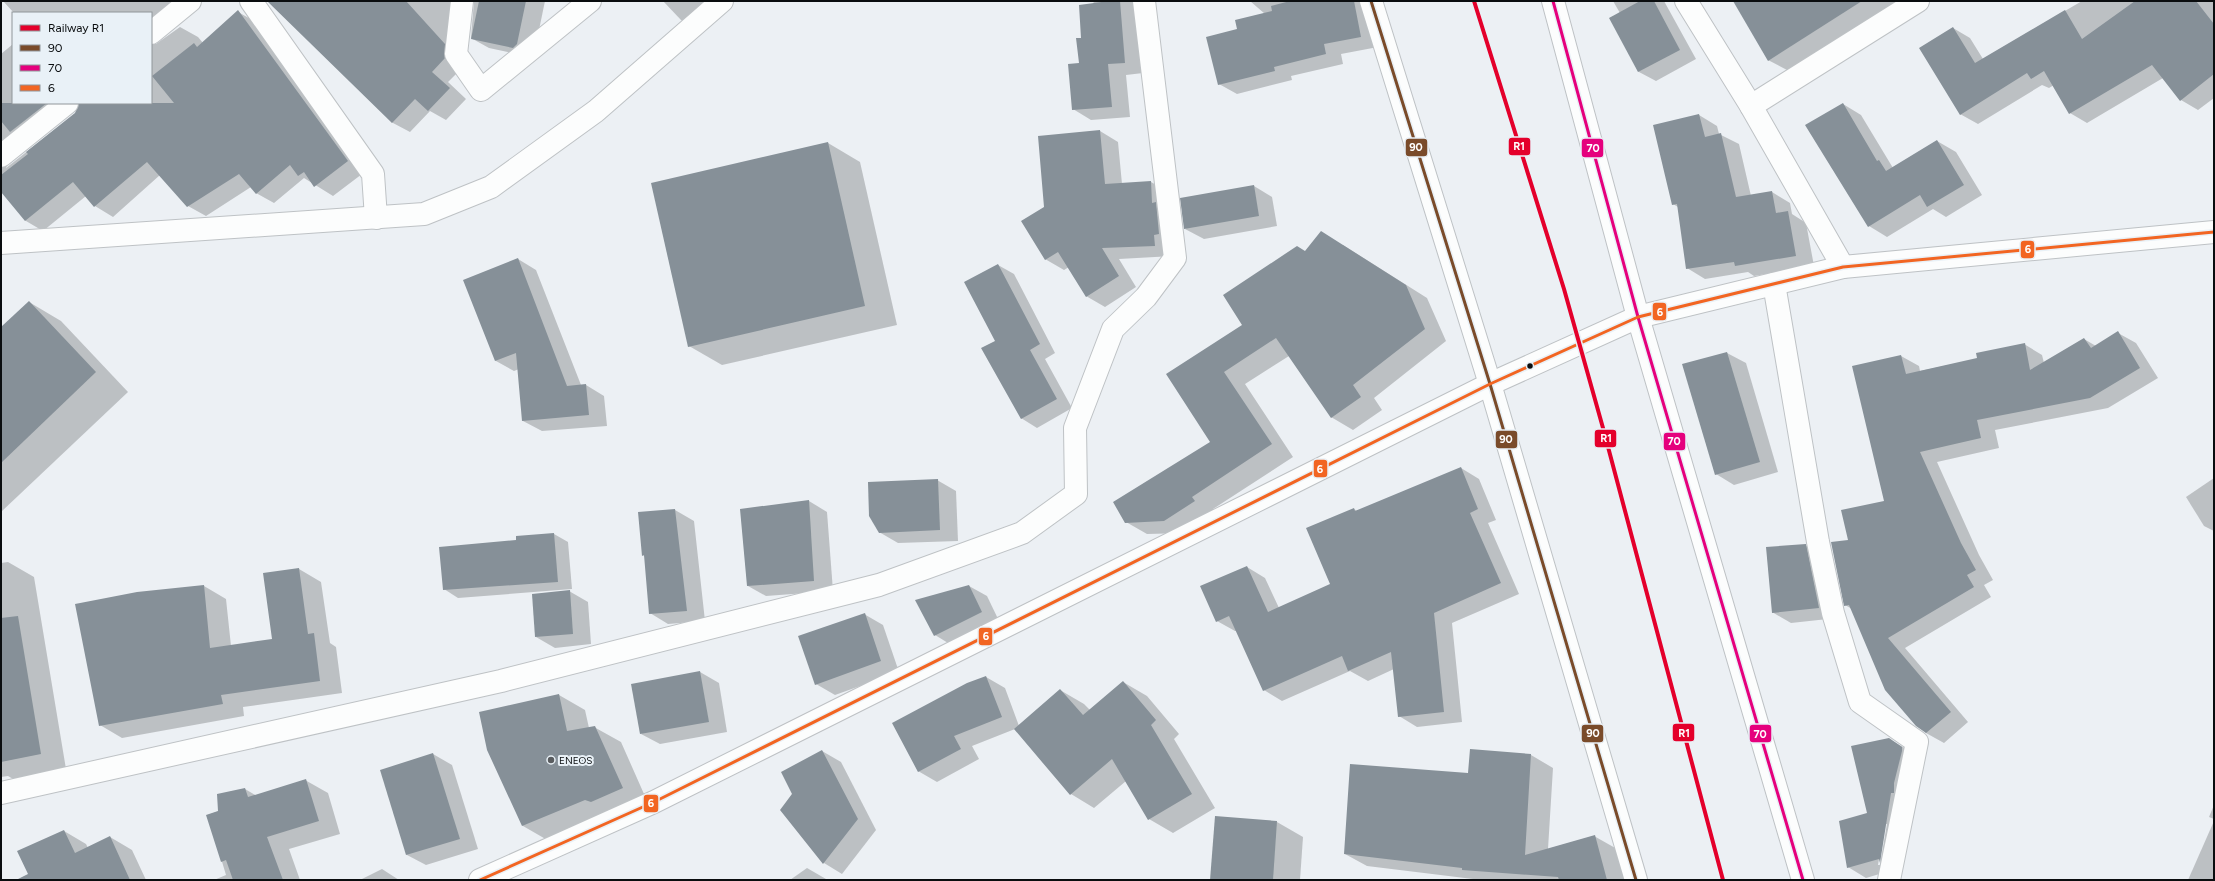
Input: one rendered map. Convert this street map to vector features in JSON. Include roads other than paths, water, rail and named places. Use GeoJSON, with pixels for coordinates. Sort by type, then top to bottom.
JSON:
{"type":"FeatureCollection","features":[{"type":"Feature","properties":{"kind":"street"},"geometry":{"type":"LineString","coordinates":[[152,32],[190,1]]}},
{"type":"Feature","properties":{"kind":"street"},"geometry":{"type":"LineString","coordinates":[[251,1],[373,174],[376,218]]}},
{"type":"Feature","properties":{"kind":"street"},"geometry":{"type":"LineString","coordinates":[[462,1],[456,54],[482,90],[590,1]]}},
{"type":"Feature","properties":{"kind":"street"},"geometry":{"type":"LineString","coordinates":[[1,243],[424,214],[491,187],[596,111],[722,1]]}},
{"type":"Feature","properties":{"kind":"street"},"geometry":{"type":"LineString","coordinates":[[1,794],[501,681],[863,589],[1022,533],[1076,494],[1075,428],[1112,329],[1146,297],[1175,258],[1144,1]]}},
{"type":"Feature","properties":{"kind":"street"},"geometry":{"type":"LineString","coordinates":[[1371,1],[1490,384],[1636,880]]}},
{"type":"Feature","properties":{"kind":"street"},"geometry":{"type":"LineString","coordinates":[[1553,1],[1638,317],[1803,880]]}},
{"type":"Feature","properties":{"kind":"street"},"geometry":{"type":"LineString","coordinates":[[1686,1],[1751,106],[1843,267]]}},
{"type":"Feature","properties":{"kind":"street"},"geometry":{"type":"LineString","coordinates":[[1751,106],[1918,1]]}},
{"type":"Feature","properties":{"kind":"street"},"geometry":{"type":"LineString","coordinates":[[1,156],[65,104]]}},
{"type":"Feature","properties":{"kind":"street"},"geometry":{"type":"LineString","coordinates":[[480,880],[654,802],[1490,384],[1638,317],[1843,267],[2214,232]]}},
{"type":"Feature","properties":{"kind":"street"},"geometry":{"type":"LineString","coordinates":[[1774,284],[1818,542],[1833,613],[1860,702],[1917,742],[1889,880]]}},
{"type":"Feature","properties":{"kind":"rail line","name":"R1"},"geometry":{"type":"LineString","coordinates":[[1474,1],[1564,289],[1603,428],[1723,880]]}},
{"type":"Feature","properties":{"kind":"place","name":"ENEOS"},"geometry":{"type":"Point","coordinates":[551,760]}}]}
